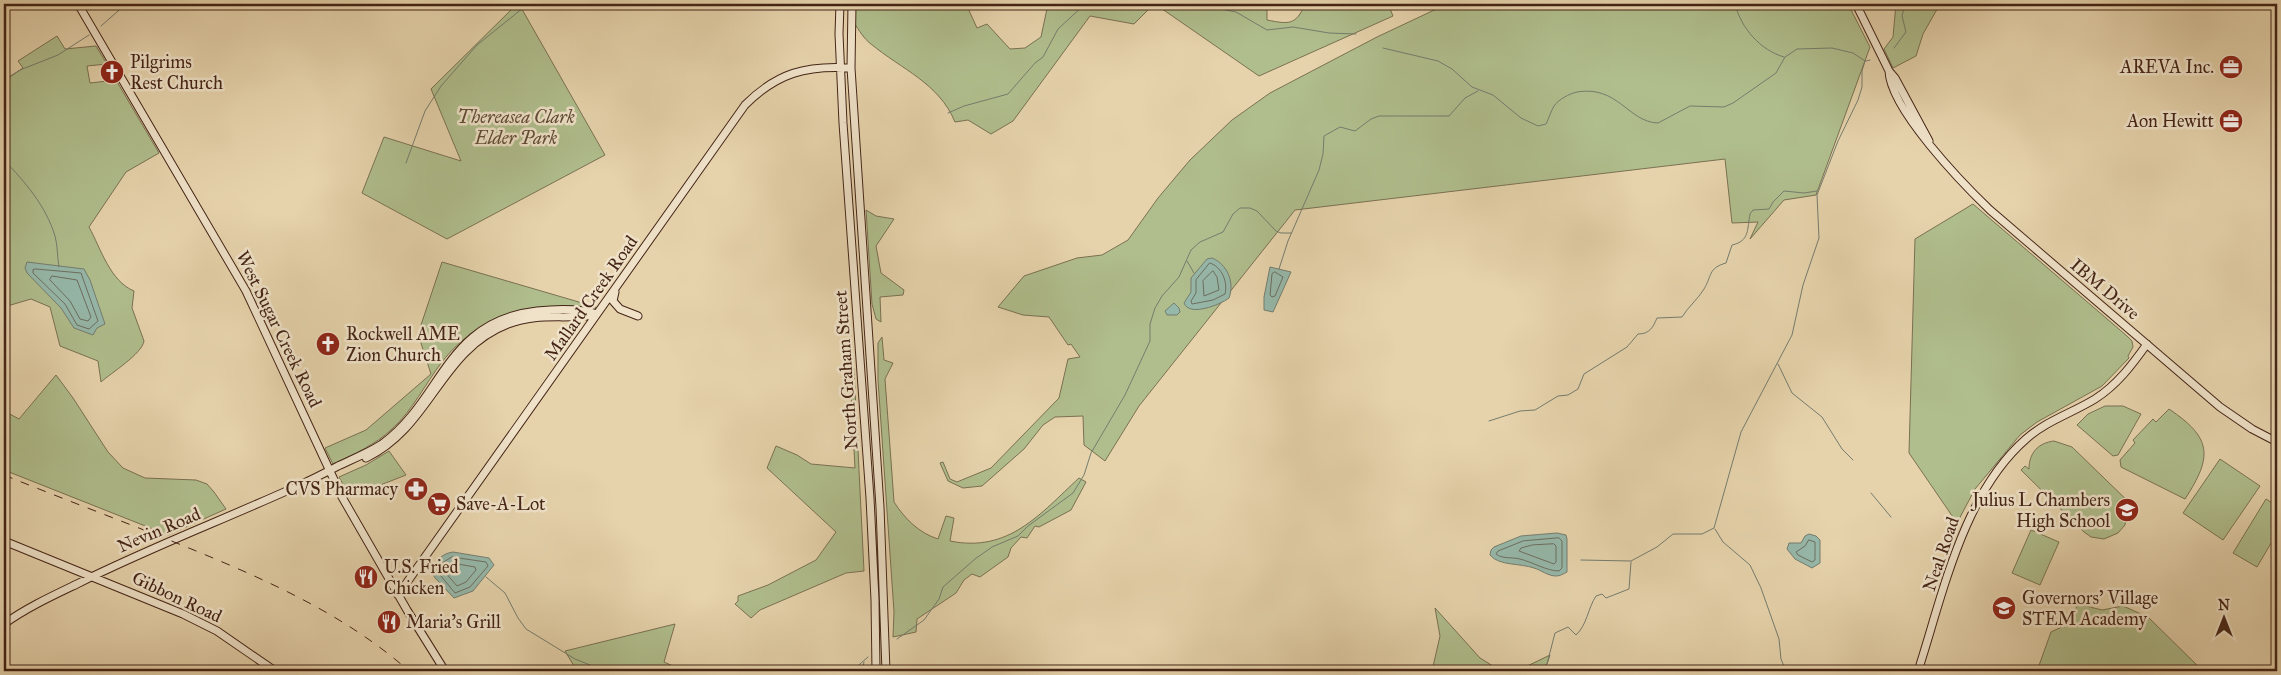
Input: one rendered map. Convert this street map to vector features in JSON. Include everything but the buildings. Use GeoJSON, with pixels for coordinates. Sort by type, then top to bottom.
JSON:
{"type":"FeatureCollection","features":[{"type":"Feature","properties":{"kind":"main road","name":"West Sugar Creek Road"},"geometry":{"type":"LineString","coordinates":[[78,4],[246,291],[330,472],[388,578],[445,671]]}},
{"type":"Feature","properties":{"kind":"main road"},"geometry":{"type":"LineString","coordinates":[[840,4],[841,67]]}},
{"type":"Feature","properties":{"kind":"main road"},"geometry":{"type":"LineString","coordinates":[[851,68],[852,4]]}},
{"type":"Feature","properties":{"kind":"main road","name":"IBM Drive"},"geometry":{"type":"LineString","coordinates":[[1856,4],[1889,71],[1892,85],[1909,118],[1960,180],[1990,210],[2224,410],[2252,429],[2277,442]]}},
{"type":"Feature","properties":{"kind":"main road","name":"North Graham Street"},"geometry":{"type":"LineString","coordinates":[[841,67],[870,498],[876,671]]}},
{"type":"Feature","properties":{"kind":"main road","name":"Mallard Creek Road"},"geometry":{"type":"LineString","coordinates":[[398,594],[748,102],[769,84],[783,76],[808,69],[851,68]]}},
{"type":"Feature","properties":{"kind":"main road","name":"North Graham Street"},"geometry":{"type":"LineString","coordinates":[[851,68],[880,507],[886,671]]}},
{"type":"Feature","properties":{"kind":"main road","name":"IBM Drive"},"geometry":{"type":"LineString","coordinates":[[1889,71],[1895,78],[1929,142]]}},
{"type":"Feature","properties":{"kind":"main road"},"geometry":{"type":"LineString","coordinates":[[618,285],[614,297],[615,304],[624,312],[638,316]]}},
{"type":"Feature","properties":{"kind":"main road","name":"Nevin Road"},"geometry":{"type":"LineString","coordinates":[[4,624],[26,610],[92,576],[330,472],[376,447],[400,428],[453,356],[477,334],[491,325],[520,314],[550,310],[581,311],[597,314]]}},
{"type":"Feature","properties":{"kind":"main road","name":"Nevin Road"},"geometry":{"type":"LineString","coordinates":[[330,472],[338,472],[374,454],[407,429],[457,359],[480,338],[493,330],[522,319],[550,315],[597,314]]}},
{"type":"Feature","properties":{"kind":"main road"},"geometry":{"type":"LineString","coordinates":[[571,316],[582,321],[586,330]]}},
{"type":"Feature","properties":{"kind":"main road","name":"Neal Road"},"geometry":{"type":"LineString","coordinates":[[1918,671],[1965,527],[1984,490],[2026,439],[2042,427],[2090,402],[2108,390],[2125,374],[2148,344]]}},
{"type":"Feature","properties":{"kind":"main road","name":"Gibbon Road"},"geometry":{"type":"LineString","coordinates":[[4,541],[206,625],[275,671]]}},
{"type":"Feature","properties":{"kind":"main road"},"geometry":{"type":"LineString","coordinates":[[388,578],[396,582],[403,581],[431,543],[435,541]]}},
{"type":"Feature","properties":{"kind":"green space","name":"Thereasea Clark Elder Park"},"geometry":{"type":"Polygon","coordinates":[[[519,4],[605,155],[447,239],[362,193],[384,137],[461,161],[431,89],[519,4]]]}},
{"type":"Feature","properties":{"kind":"green space"},"geometry":{"type":"Polygon","coordinates":[[[856,4],[966,4],[977,28],[987,24],[1010,49],[1025,48],[1041,37],[1048,4],[1154,4],[1134,24],[1090,16],[1013,121],[991,134],[968,120],[955,122],[948,108],[929,87],[868,42],[854,23],[856,4]]]}},
{"type":"Feature","properties":{"kind":"green space"},"geometry":{"type":"Polygon","coordinates":[[[1155,4],[1263,4],[1267,11],[1267,20],[1290,22],[1295,20],[1305,4],[1388,4],[1393,16],[1259,76],[1155,4]]]}},
{"type":"Feature","properties":{"kind":"green space"},"geometry":{"type":"Polygon","coordinates":[[[1447,4],[1848,4],[1870,47],[1816,195],[1784,200],[1750,239],[1758,222],[1732,223],[1725,159],[1295,210],[1139,406],[1105,461],[1084,445],[1083,416],[1055,417],[1043,425],[1024,449],[982,486],[963,488],[948,481],[940,463],[943,462],[950,479],[957,482],[991,468],[1059,398],[1068,359],[1080,357],[1071,344],[1068,345],[1049,317],[1023,315],[998,307],[1024,276],[1077,258],[1102,255],[1128,240],[1158,198],[1190,160],[1232,120],[1270,93],[1377,37],[1447,4]]]}},
{"type":"Feature","properties":{"kind":"green space"},"geometry":{"type":"Polygon","coordinates":[[[1896,4],[1940,4],[1923,34],[1916,56],[1893,68],[1884,49],[1893,37],[1896,4]]]}},
{"type":"Feature","properties":{"kind":"green space"},"geometry":{"type":"Polygon","coordinates":[[[57,36],[65,49],[96,46],[107,64],[87,66],[90,83],[116,80],[159,153],[126,172],[89,227],[112,272],[134,291],[132,308],[144,341],[138,352],[101,382],[98,361],[60,346],[50,307],[31,299],[4,307],[4,70],[10,77],[23,68],[18,61],[57,36]]]}},
{"type":"Feature","properties":{"kind":"green space"},"geometry":{"type":"Polygon","coordinates":[[[1973,204],[2127,336],[2132,341],[2133,347],[2128,356],[2129,358],[2102,386],[2037,422],[2020,435],[1975,489],[1957,523],[1909,453],[1915,239],[1973,204]]]}},
{"type":"Feature","properties":{"kind":"green space"},"geometry":{"type":"Polygon","coordinates":[[[866,210],[876,216],[894,219],[876,246],[881,273],[904,290],[903,295],[880,297],[881,322],[876,319],[872,304],[866,210]]]}},
{"type":"Feature","properties":{"kind":"green space"},"geometry":{"type":"Polygon","coordinates":[[[442,262],[596,307],[594,311],[551,310],[530,312],[511,316],[474,332],[457,345],[442,362],[413,405],[392,429],[356,453],[333,464],[325,448],[366,430],[431,374],[418,334],[442,262]]]}},
{"type":"Feature","properties":{"kind":"green space"},"geometry":{"type":"Polygon","coordinates":[[[882,337],[884,360],[893,363],[885,379],[894,502],[908,520],[919,529],[938,539],[946,516],[954,518],[950,541],[971,543],[990,541],[1006,536],[1037,517],[1079,478],[1086,482],[1071,510],[1039,527],[1035,526],[1027,538],[1021,537],[1011,548],[1008,557],[980,577],[972,574],[964,580],[956,593],[917,619],[916,632],[893,637],[894,612],[878,380],[878,343],[882,337]]]}},
{"type":"Feature","properties":{"kind":"green space"},"geometry":{"type":"Polygon","coordinates":[[[849,359],[854,369],[864,571],[846,573],[760,610],[751,618],[735,604],[738,601],[738,596],[768,585],[816,560],[836,532],[767,468],[776,446],[797,455],[811,464],[855,468],[849,359]]]}},
{"type":"Feature","properties":{"kind":"green space"},"geometry":{"type":"Polygon","coordinates":[[[56,375],[108,452],[123,468],[145,478],[196,480],[207,484],[226,509],[168,535],[4,470],[4,411],[19,419],[56,375]]]}},
{"type":"Feature","properties":{"kind":"green space"},"geometry":{"type":"Polygon","coordinates":[[[2105,406],[2123,406],[2141,414],[2118,455],[2113,456],[2077,425],[2088,414],[2105,406]]]}},
{"type":"Feature","properties":{"kind":"green space"},"geometry":{"type":"Polygon","coordinates":[[[2169,409],[2194,429],[2204,449],[2204,459],[2200,471],[2185,499],[2121,467],[2120,460],[2135,443],[2133,440],[2153,419],[2156,422],[2169,409]]]}},
{"type":"Feature","properties":{"kind":"green space"},"geometry":{"type":"Polygon","coordinates":[[[2054,441],[2072,447],[2136,509],[2132,513],[2127,510],[2125,525],[2118,533],[2104,539],[2091,537],[2021,470],[2025,466],[2029,469],[2031,458],[2039,447],[2054,441]]]}},
{"type":"Feature","properties":{"kind":"green space"},"geometry":{"type":"Polygon","coordinates":[[[389,451],[406,475],[350,497],[339,477],[366,465],[389,451]]]}},
{"type":"Feature","properties":{"kind":"green space"},"geometry":{"type":"Polygon","coordinates":[[[2220,459],[2260,486],[2223,540],[2183,513],[2220,459]]]}},
{"type":"Feature","properties":{"kind":"green space"},"geometry":{"type":"Polygon","coordinates":[[[2266,499],[2277,506],[2277,533],[2257,567],[2233,553],[2266,499]]]}},
{"type":"Feature","properties":{"kind":"green space"},"geometry":{"type":"Polygon","coordinates":[[[2031,530],[2059,542],[2040,585],[2012,573],[2031,530]]]}},
{"type":"Feature","properties":{"kind":"green space"},"geometry":{"type":"Polygon","coordinates":[[[2078,604],[2102,610],[2123,606],[2148,617],[2203,671],[2037,671],[2051,632],[2068,624],[2078,604]]]}},
{"type":"Feature","properties":{"kind":"green space"},"geometry":{"type":"Polygon","coordinates":[[[1435,608],[1480,658],[1501,671],[1432,671],[1440,636],[1435,608]]]}},
{"type":"Feature","properties":{"kind":"green space"},"geometry":{"type":"Polygon","coordinates":[[[675,624],[664,662],[684,671],[577,671],[565,651],[675,624]]]}},
{"type":"Feature","properties":{"kind":"green space"},"geometry":{"type":"Polygon","coordinates":[[[1550,655],[1547,664],[1539,671],[1517,671],[1550,655]]]}},
{"type":"Feature","properties":{"kind":"water"},"geometry":{"type":"Polygon","coordinates":[[[1212,258],[1226,269],[1231,286],[1229,298],[1219,304],[1205,308],[1192,309],[1187,307],[1184,303],[1191,292],[1191,278],[1207,259],[1212,258]]]}},
{"type":"Feature","properties":{"kind":"water"},"geometry":{"type":"Polygon","coordinates":[[[27,262],[84,269],[90,280],[105,324],[97,328],[93,335],[74,328],[61,308],[27,273],[25,268],[27,262]]]}},
{"type":"Feature","properties":{"kind":"water"},"geometry":{"type":"Polygon","coordinates":[[[1270,267],[1291,272],[1273,312],[1264,310],[1264,297],[1270,267]]]}},
{"type":"Feature","properties":{"kind":"water"},"geometry":{"type":"Polygon","coordinates":[[[1174,303],[1180,312],[1177,315],[1167,315],[1165,311],[1174,303]]]}},
{"type":"Feature","properties":{"kind":"water"},"geometry":{"type":"Polygon","coordinates":[[[1557,533],[1566,535],[1567,572],[1557,576],[1528,566],[1504,563],[1490,555],[1494,547],[1521,536],[1557,533]]]}},
{"type":"Feature","properties":{"kind":"water"},"geometry":{"type":"Polygon","coordinates":[[[1809,534],[1816,536],[1820,540],[1820,563],[1812,568],[1795,559],[1787,549],[1789,543],[1801,543],[1805,536],[1809,534]]]}},
{"type":"Feature","properties":{"kind":"water"},"geometry":{"type":"Polygon","coordinates":[[[453,552],[489,558],[494,565],[473,591],[454,598],[435,578],[431,570],[440,558],[453,552]]]}},
{"type":"Feature","properties":{"kind":"waterway"},"geometry":{"type":"LineString","coordinates":[[101,26],[126,4]]}},
{"type":"Feature","properties":{"kind":"waterway"},"geometry":{"type":"LineString","coordinates":[[406,163],[425,111],[441,86],[477,45],[528,4]]}},
{"type":"Feature","properties":{"kind":"waterway"},"geometry":{"type":"LineString","coordinates":[[948,113],[964,106],[1008,94],[1035,63],[1043,57],[1058,29],[1084,5],[1097,4]]}},
{"type":"Feature","properties":{"kind":"waterway"},"geometry":{"type":"LineString","coordinates":[[1196,4],[1236,12],[1267,30],[1293,27],[1329,33],[1356,34]]}},
{"type":"Feature","properties":{"kind":"waterway"},"geometry":{"type":"LineString","coordinates":[[1735,4],[1742,21],[1753,37],[1767,49],[1784,57]]}},
{"type":"Feature","properties":{"kind":"waterway"},"geometry":{"type":"LineString","coordinates":[[1894,48],[1906,32],[1902,16],[1905,4]]}},
{"type":"Feature","properties":{"kind":"waterway"},"geometry":{"type":"LineString","coordinates":[[4,80],[20,70],[58,55],[89,35]]}},
{"type":"Feature","properties":{"kind":"waterway"},"geometry":{"type":"LineString","coordinates":[[1383,48],[1438,61],[1452,69],[1472,87],[1493,95],[1521,118],[1538,126],[1546,124],[1556,103],[1568,95],[1577,92],[1591,91],[1603,94],[1613,98],[1638,117],[1658,123],[1690,106],[1724,107],[1733,103],[1776,73],[1785,57],[1797,49],[1832,48],[1853,53],[1865,61]]}},
{"type":"Feature","properties":{"kind":"waterway"},"geometry":{"type":"LineString","coordinates":[[1866,61],[1870,60]]}},
{"type":"Feature","properties":{"kind":"waterway"},"geometry":{"type":"LineString","coordinates":[[1581,560],[1631,561],[1657,547],[1673,534],[1702,534],[1714,528],[1741,432],[1792,335],[1803,285],[1819,238],[1817,195],[1838,141],[1858,100],[1862,87],[1862,71],[1865,61]]}},
{"type":"Feature","properties":{"kind":"waterway"},"geometry":{"type":"LineString","coordinates":[[1279,269],[1288,241],[1319,170],[1323,154],[1324,136],[1340,127],[1355,131],[1371,119],[1379,116],[1449,116],[1465,98],[1478,91]]}},
{"type":"Feature","properties":{"kind":"waterway"},"geometry":{"type":"LineString","coordinates":[[4,160],[27,186],[46,215],[55,236],[59,267]]}},
{"type":"Feature","properties":{"kind":"waterway"},"geometry":{"type":"LineString","coordinates":[[1489,421],[1520,411],[1535,410],[1558,396],[1568,395],[1578,389],[1584,374],[1627,347],[1638,334],[1648,331],[1657,318],[1682,317],[1702,293],[1713,270],[1726,263],[1732,245],[1742,241],[1747,234],[1750,214],[1753,210],[1769,209],[1784,191],[1804,193],[1817,191]]}},
{"type":"Feature","properties":{"kind":"waterway"},"geometry":{"type":"LineString","coordinates":[[897,639],[924,620],[939,599],[943,587],[975,559],[992,547],[1018,536],[1028,526],[1073,493],[1084,475],[1091,453],[1125,395],[1150,341],[1150,324],[1155,308],[1162,296],[1179,277],[1191,250],[1200,242],[1223,232],[1233,214],[1240,208],[1250,208],[1257,211],[1276,231],[1291,233]]}},
{"type":"Feature","properties":{"kind":"waterway"},"geometry":{"type":"LineString","coordinates":[[1187,261],[1194,273]]}},
{"type":"Feature","properties":{"kind":"waterway"},"geometry":{"type":"LineString","coordinates":[[1778,364],[1792,393],[1822,417],[1842,449],[1853,460]]}},
{"type":"Feature","properties":{"kind":"waterway"},"geometry":{"type":"LineString","coordinates":[[1871,493],[1891,517]]}},
{"type":"Feature","properties":{"kind":"waterway"},"geometry":{"type":"LineString","coordinates":[[1715,529],[1723,542],[1750,565],[1761,588],[1779,639],[1781,659],[1786,671]]}},
{"type":"Feature","properties":{"kind":"waterway"},"geometry":{"type":"LineString","coordinates":[[1539,671],[1547,664],[1555,633],[1568,627],[1576,635],[1583,626],[1596,596],[1602,594],[1606,598],[1629,589],[1631,562]]}},
{"type":"Feature","properties":{"kind":"waterway"},"geometry":{"type":"LineString","coordinates":[[486,577],[505,593],[526,629],[575,659],[605,671]]}},
{"type":"Feature","properties":{"kind":"waterway"},"geometry":{"type":"LineString","coordinates":[[852,671],[868,657]]}},
{"type":"Feature","properties":{"kind":"waterway"},"geometry":{"type":"LineString","coordinates":[[862,671],[864,662]]}},
{"type":"Feature","properties":{"kind":"waterway"},"geometry":{"type":"LineString","coordinates":[[644,671],[652,671]]}},
{"type":"Feature","properties":{"kind":"railway"},"geometry":{"type":"LineString","coordinates":[[4,475],[187,547],[291,593],[364,636],[409,671]]}},
{"type":"Feature","properties":{"kind":"place","name":"AREVA Inc."},"geometry":{"type":"Point","coordinates":[2231,67]}},
{"type":"Feature","properties":{"kind":"place","name":"Pilgrims Rest Church"},"geometry":{"type":"Point","coordinates":[112,72]}},
{"type":"Feature","properties":{"kind":"place","name":"Aon Hewitt"},"geometry":{"type":"Point","coordinates":[2231,121]}},
{"type":"Feature","properties":{"kind":"place","name":"Rockwell AME Zion Church"},"geometry":{"type":"Point","coordinates":[328,344]}},
{"type":"Feature","properties":{"kind":"place","name":"CVS Pharmacy"},"geometry":{"type":"Point","coordinates":[416,489]}},
{"type":"Feature","properties":{"kind":"place","name":"Save-A-Lot"},"geometry":{"type":"Point","coordinates":[439,504]}},
{"type":"Feature","properties":{"kind":"place","name":"Julius L Chambers High School"},"geometry":{"type":"Point","coordinates":[2127,510]}},
{"type":"Feature","properties":{"kind":"place","name":"U.S. Fried Chicken"},"geometry":{"type":"Point","coordinates":[366,577]}},
{"type":"Feature","properties":{"kind":"place","name":"Governors' Village STEM Academy"},"geometry":{"type":"Point","coordinates":[2004,608]}},
{"type":"Feature","properties":{"kind":"place","name":"Maria's Grill"},"geometry":{"type":"Point","coordinates":[389,622]}}]}
